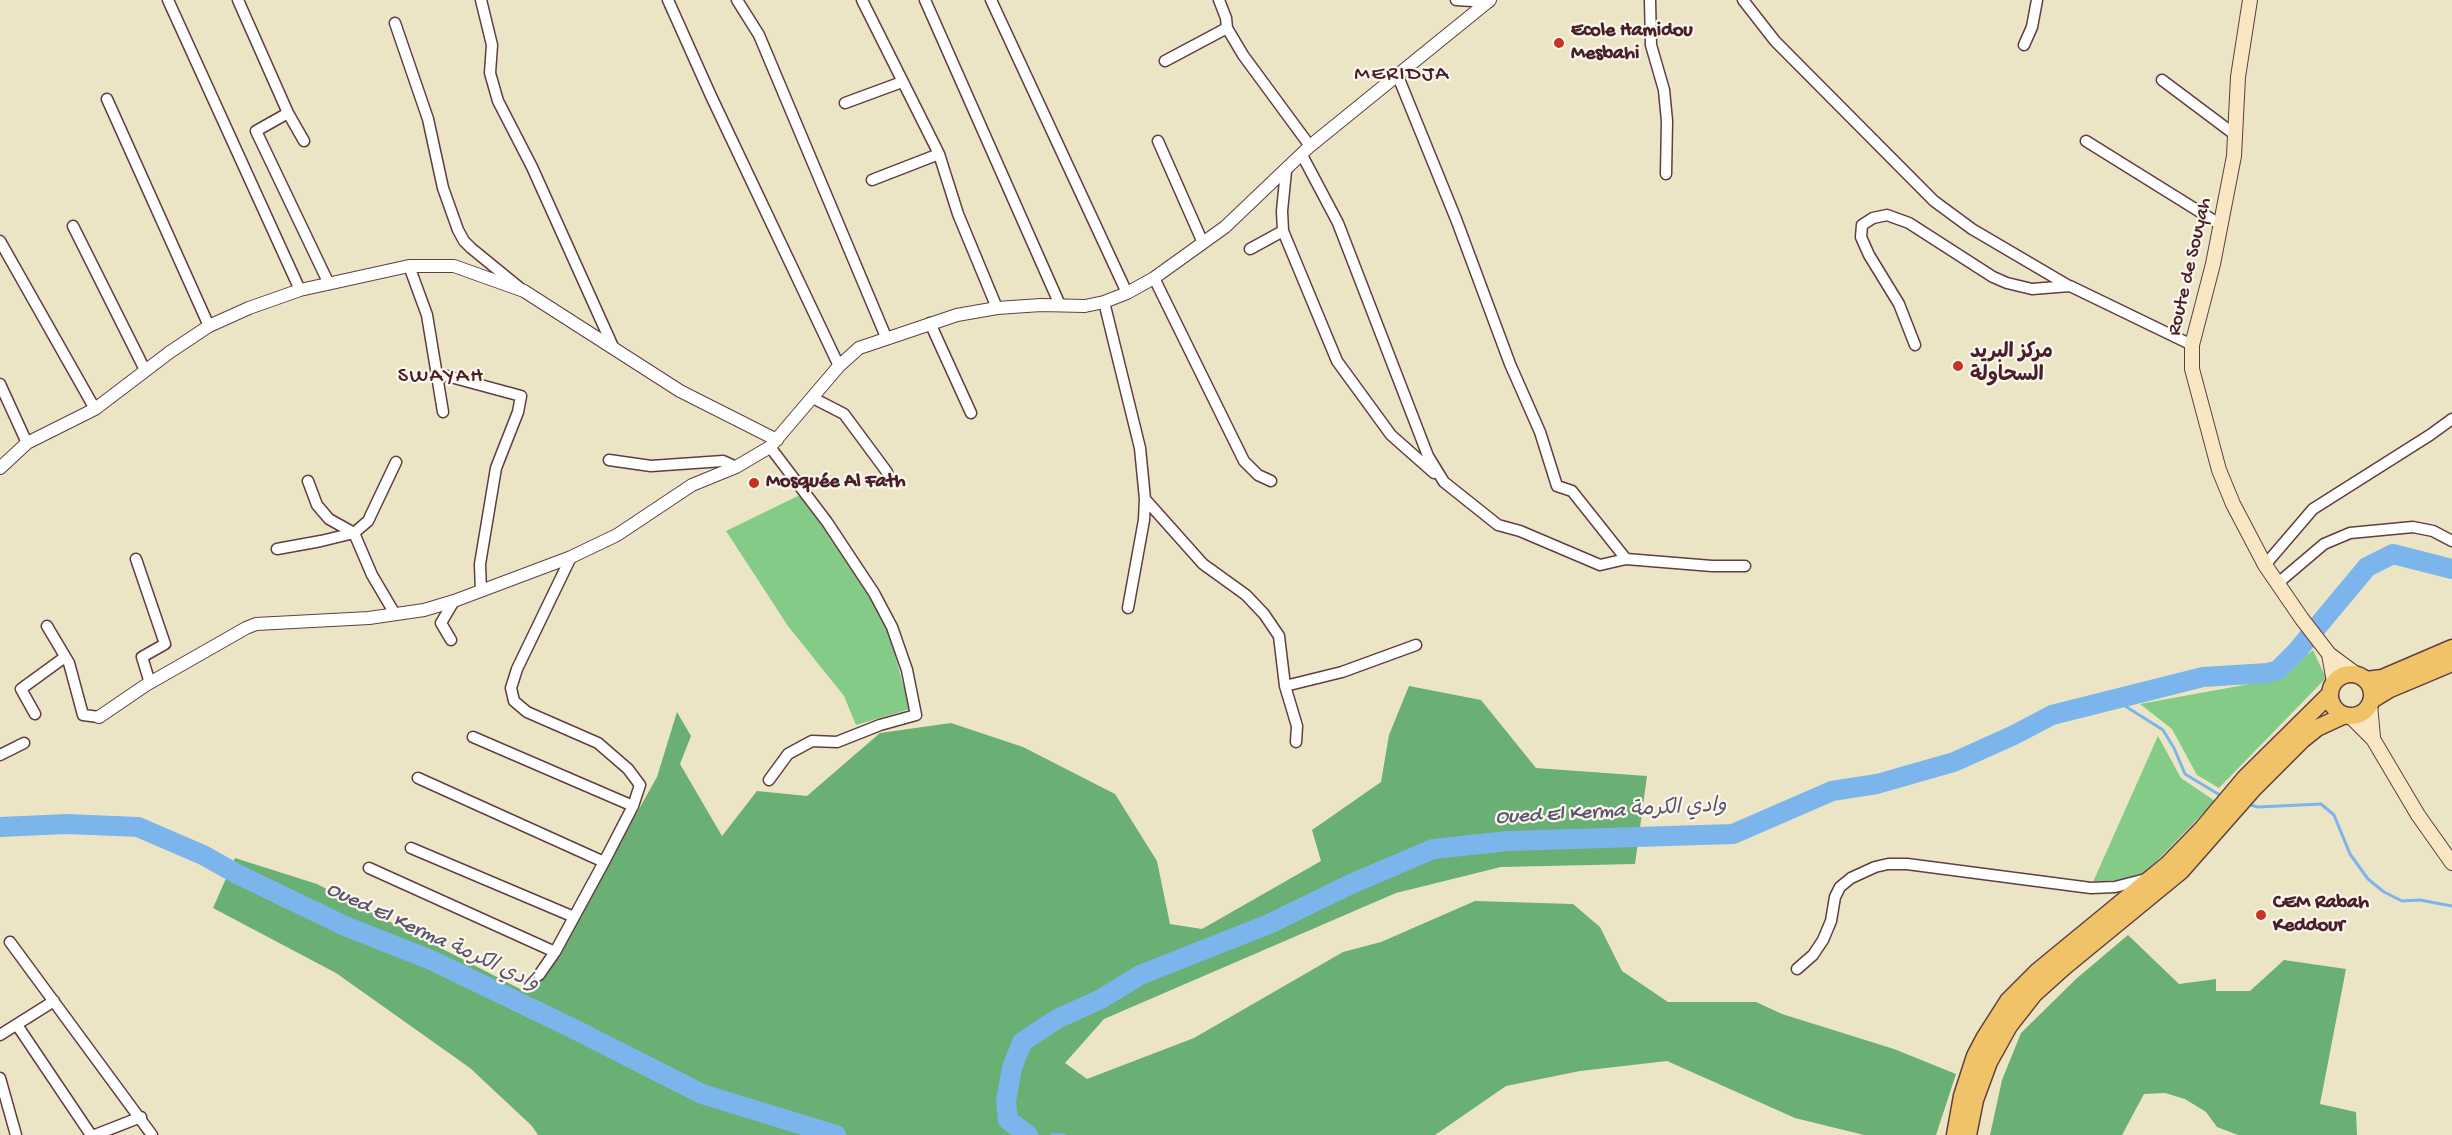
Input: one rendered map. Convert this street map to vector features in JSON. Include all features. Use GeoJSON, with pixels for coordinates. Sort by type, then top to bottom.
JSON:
{"type":"FeatureCollection","features":[{"type":"Feature","properties":{"kind":"highway"},"geometry":{"type":"LineString","coordinates":[[1968,1135],[1981,1081],[1998,1044],[2021,1010],[2049,980],[2181,871],[2223,814],[2344,675],[2361,677],[2390,675],[2452,648]]}},
{"type":"Feature","properties":{"kind":"highway"},"geometry":{"type":"LineString","coordinates":[[2250,783],[2309,734],[2326,723],[2361,714],[2371,702],[2390,689],[2452,663]]}},
{"type":"Feature","properties":{"kind":"highway"},"geometry":{"type":"LineString","coordinates":[[2361,677],[2372,689],[2371,702]]}},
{"type":"Feature","properties":{"kind":"highway"},"geometry":{"type":"LineString","coordinates":[[2332,688],[2332,705],[2347,716]]}},
{"type":"Feature","properties":{"kind":"highway"},"geometry":{"type":"LineString","coordinates":[[1955,1135],[1962,1096],[1975,1056],[2008,1001],[2038,971],[2152,878],[2223,814]]}},
{"type":"Feature","properties":{"kind":"main road","name":"Route de Souyah"},"geometry":{"type":"LineString","coordinates":[[2250,0],[2238,77],[2234,156],[2221,225],[2192,345],[2192,369],[2219,470],[2233,504],[2265,565],[2329,654],[2361,677]]}},
{"type":"Feature","properties":{"kind":"main road","name":"Route de Souyah"},"geometry":{"type":"LineString","coordinates":[[2329,654],[2332,688]]}},
{"type":"Feature","properties":{"kind":"main road"},"geometry":{"type":"LineString","coordinates":[[2371,702],[2370,722],[2373,739]]}},
{"type":"Feature","properties":{"kind":"main road"},"geometry":{"type":"LineString","coordinates":[[2347,716],[2373,739],[2418,815],[2452,863]]}},
{"type":"Feature","properties":{"kind":"street"},"geometry":{"type":"LineString","coordinates":[[168,0],[300,290]]}},
{"type":"Feature","properties":{"kind":"street"},"geometry":{"type":"LineString","coordinates":[[238,0],[288,113],[304,141]]}},
{"type":"Feature","properties":{"kind":"street"},"geometry":{"type":"LineString","coordinates":[[481,0],[492,45],[490,73],[498,101],[532,167],[614,350]]}},
{"type":"Feature","properties":{"kind":"street"},"geometry":{"type":"LineString","coordinates":[[668,0],[838,366]]}},
{"type":"Feature","properties":{"kind":"street"},"geometry":{"type":"LineString","coordinates":[[737,0],[759,35],[886,337]]}},
{"type":"Feature","properties":{"kind":"street"},"geometry":{"type":"LineString","coordinates":[[862,0],[939,154],[958,214],[997,309]]}},
{"type":"Feature","properties":{"kind":"street"},"geometry":{"type":"LineString","coordinates":[[925,0],[1060,305]]}},
{"type":"Feature","properties":{"kind":"street"},"geometry":{"type":"LineString","coordinates":[[991,0],[1127,292]]}},
{"type":"Feature","properties":{"kind":"street"},"geometry":{"type":"LineString","coordinates":[[1219,0],[1227,28],[1306,151],[1338,223],[1428,456],[1443,482]]}},
{"type":"Feature","properties":{"kind":"street"},"geometry":{"type":"LineString","coordinates":[[1455,0],[1490,1]]}},
{"type":"Feature","properties":{"kind":"street"},"geometry":{"type":"LineString","coordinates":[[1650,0],[1651,45],[1664,90],[1666,111],[1666,174]]}},
{"type":"Feature","properties":{"kind":"street"},"geometry":{"type":"LineString","coordinates":[[1743,0],[1775,41],[1934,201],[1972,229],[2070,286],[2192,345]]}},
{"type":"Feature","properties":{"kind":"street"},"geometry":{"type":"LineString","coordinates":[[2024,45],[2032,27],[2037,0]]}},
{"type":"Feature","properties":{"kind":"street"},"geometry":{"type":"LineString","coordinates":[[47,626],[65,657],[83,715],[99,717],[150,683],[229,636],[256,624],[369,618],[424,610],[571,557],[617,535],[692,485],[736,467],[773,444],[813,399],[838,366],[859,348],[886,337],[957,315],[997,309],[1060,305],[1085,306],[1104,302],[1154,278],[1225,227],[1306,151],[1397,74],[1490,1]]}},
{"type":"Feature","properties":{"kind":"street"},"geometry":{"type":"LineString","coordinates":[[395,23],[428,119],[443,188],[464,241],[524,291],[680,391],[773,444],[874,592],[892,627],[907,670],[916,715],[880,725],[837,742],[812,741],[788,754],[769,780]]}},
{"type":"Feature","properties":{"kind":"street"},"geometry":{"type":"LineString","coordinates":[[1165,61],[1227,28]]}},
{"type":"Feature","properties":{"kind":"street"},"geometry":{"type":"LineString","coordinates":[[1397,74],[1456,219],[1510,364],[1540,432],[1557,486],[1572,491],[1626,559]]}},
{"type":"Feature","properties":{"kind":"street"},"geometry":{"type":"LineString","coordinates":[[2162,80],[2234,134]]}},
{"type":"Feature","properties":{"kind":"street"},"geometry":{"type":"LineString","coordinates":[[845,103],[902,82]]}},
{"type":"Feature","properties":{"kind":"street"},"geometry":{"type":"LineString","coordinates":[[107,99],[209,326]]}},
{"type":"Feature","properties":{"kind":"street"},"geometry":{"type":"LineString","coordinates":[[288,113],[256,131],[329,284]]}},
{"type":"Feature","properties":{"kind":"street"},"geometry":{"type":"LineString","coordinates":[[1158,141],[1203,243]]}},
{"type":"Feature","properties":{"kind":"street"},"geometry":{"type":"LineString","coordinates":[[2086,141],[2221,225]]}},
{"type":"Feature","properties":{"kind":"street"},"geometry":{"type":"LineString","coordinates":[[872,180],[939,154]]}},
{"type":"Feature","properties":{"kind":"street"},"geometry":{"type":"LineString","coordinates":[[1286,171],[1282,211],[1283,231],[1337,361],[1391,435],[1443,482],[1498,525],[1520,531],[1600,565],[1626,559],[1712,566],[1745,566]]}},
{"type":"Feature","properties":{"kind":"street"},"geometry":{"type":"LineString","coordinates":[[1915,345],[1899,304],[1869,255],[1861,237],[1862,225],[1872,218],[1887,215],[1909,223],[1993,277],[2007,283],[2032,289],[2070,286]]}},
{"type":"Feature","properties":{"kind":"street"},"geometry":{"type":"LineString","coordinates":[[73,226],[145,370]]}},
{"type":"Feature","properties":{"kind":"street"},"geometry":{"type":"LineString","coordinates":[[1250,249],[1283,231]]}},
{"type":"Feature","properties":{"kind":"street"},"geometry":{"type":"LineString","coordinates":[[0,241],[95,409]]}},
{"type":"Feature","properties":{"kind":"street"},"geometry":{"type":"LineString","coordinates":[[0,468],[27,443],[95,409],[145,370],[209,326],[249,308],[300,290],[409,266],[454,266],[524,291]]}},
{"type":"Feature","properties":{"kind":"street"},"geometry":{"type":"LineString","coordinates":[[409,266],[427,315],[443,412]]}},
{"type":"Feature","properties":{"kind":"street"},"geometry":{"type":"LineString","coordinates":[[1154,278],[1244,461],[1258,475],[1270,481]]}},
{"type":"Feature","properties":{"kind":"street"},"geometry":{"type":"LineString","coordinates":[[1104,302],[1140,448],[1145,499],[1144,520],[1128,608]]}},
{"type":"Feature","properties":{"kind":"street"},"geometry":{"type":"LineString","coordinates":[[930,323],[971,414]]}},
{"type":"Feature","properties":{"kind":"street"},"geometry":{"type":"LineString","coordinates":[[436,373],[521,396],[518,412],[496,468],[480,564],[481,591]]}},
{"type":"Feature","properties":{"kind":"street"},"geometry":{"type":"LineString","coordinates":[[0,384],[27,443]]}},
{"type":"Feature","properties":{"kind":"street"},"geometry":{"type":"LineString","coordinates":[[813,399],[844,414],[887,472]]}},
{"type":"Feature","properties":{"kind":"street"},"geometry":{"type":"LineString","coordinates":[[2265,565],[2313,508],[2452,419]]}},
{"type":"Feature","properties":{"kind":"street"},"geometry":{"type":"LineString","coordinates":[[609,460],[651,466],[723,461],[736,467]]}},
{"type":"Feature","properties":{"kind":"street"},"geometry":{"type":"LineString","coordinates":[[277,549],[354,533],[368,521],[396,462]]}},
{"type":"Feature","properties":{"kind":"street"},"geometry":{"type":"LineString","coordinates":[[308,482],[317,505],[328,519],[354,533],[372,575],[395,614]]}},
{"type":"Feature","properties":{"kind":"street"},"geometry":{"type":"LineString","coordinates":[[1145,499],[1203,564],[1246,595],[1264,614],[1279,636],[1285,686],[1298,726],[1296,742]]}},
{"type":"Feature","properties":{"kind":"street"},"geometry":{"type":"LineString","coordinates":[[2278,583],[2316,549],[2333,539],[2350,533],[2413,527],[2433,531],[2452,541]]}},
{"type":"Feature","properties":{"kind":"street"},"geometry":{"type":"LineString","coordinates":[[539,975],[555,952],[604,862],[633,806],[640,786],[628,769],[598,743],[527,712],[514,701],[511,688],[517,669],[571,557]]}},
{"type":"Feature","properties":{"kind":"street"},"geometry":{"type":"LineString","coordinates":[[136,559],[165,644],[142,657],[150,683]]}},
{"type":"Feature","properties":{"kind":"street"},"geometry":{"type":"LineString","coordinates":[[451,640],[441,623],[454,601]]}},
{"type":"Feature","properties":{"kind":"street"},"geometry":{"type":"LineString","coordinates":[[1285,686],[1342,672],[1416,645]]}},
{"type":"Feature","properties":{"kind":"street"},"geometry":{"type":"LineString","coordinates":[[35,714],[21,689],[65,657]]}},
{"type":"Feature","properties":{"kind":"street"},"geometry":{"type":"LineString","coordinates":[[472,736],[633,806]]}},
{"type":"Feature","properties":{"kind":"street"},"geometry":{"type":"LineString","coordinates":[[0,755],[24,743]]}},
{"type":"Feature","properties":{"kind":"street"},"geometry":{"type":"LineString","coordinates":[[418,778],[604,862]]}},
{"type":"Feature","properties":{"kind":"street"},"geometry":{"type":"LineString","coordinates":[[411,848],[574,917]]}},
{"type":"Feature","properties":{"kind":"street"},"geometry":{"type":"LineString","coordinates":[[1797,969],[1813,955],[1823,940],[1831,921],[1834,897],[1840,887],[1851,878],[1875,867],[1907,864],[2091,888],[2115,887],[2152,878]]}},
{"type":"Feature","properties":{"kind":"street"},"geometry":{"type":"LineString","coordinates":[[369,868],[555,952]]}},
{"type":"Feature","properties":{"kind":"street"},"geometry":{"type":"LineString","coordinates":[[10,942],[152,1135]]}},
{"type":"Feature","properties":{"kind":"street"},"geometry":{"type":"LineString","coordinates":[[0,1035],[54,1001]]}},
{"type":"Feature","properties":{"kind":"street"},"geometry":{"type":"LineString","coordinates":[[17,1025],[93,1135],[141,1118]]}},
{"type":"Feature","properties":{"kind":"street"},"geometry":{"type":"LineString","coordinates":[[0,1078],[16,1135]]}},
{"type":"Feature","properties":{"kind":"green space"},"geometry":{"type":"Polygon","coordinates":[[[800,495],[829,533],[864,586],[887,627],[910,709],[856,725],[844,696],[788,626],[726,531],[800,495]]]}},
{"type":"Feature","properties":{"kind":"green space"},"geometry":{"type":"Polygon","coordinates":[[[2313,650],[2326,678],[2219,788],[2197,775],[2172,729],[2140,704],[2277,679],[2313,650]]]}},
{"type":"Feature","properties":{"kind":"green space"},"geometry":{"type":"Polygon","coordinates":[[[1409,686],[1481,700],[1536,768],[1647,776],[1635,864],[1501,867],[1396,893],[1104,1019],[1065,1063],[1087,1079],[1194,1038],[1343,952],[1381,942],[1475,901],[1573,904],[1600,927],[1622,971],[1668,1002],[1756,1002],[1782,1014],[1894,1049],[1956,1074],[1936,1135],[1864,1135],[1795,1118],[1667,1061],[1580,1071],[1506,1086],[1435,1135],[538,1135],[532,1126],[470,1068],[336,973],[213,908],[235,858],[317,884],[522,990],[547,973],[657,777],[677,712],[691,736],[680,764],[722,836],[757,791],[807,796],[880,733],[951,723],[1023,747],[1115,794],[1157,861],[1170,924],[1202,929],[1321,861],[1312,830],[1381,782],[1389,735],[1409,686]]]}},
{"type":"Feature","properties":{"kind":"green space"},"geometry":{"type":"Polygon","coordinates":[[[2158,736],[2181,778],[2215,801],[2144,874],[2119,880],[2093,882],[2158,736]]]}},
{"type":"Feature","properties":{"kind":"green space"},"geometry":{"type":"Polygon","coordinates":[[[2128,935],[2179,984],[2216,979],[2216,991],[2250,991],[2284,960],[2346,969],[2320,1104],[2356,1112],[2357,1135],[2238,1135],[2217,1127],[2206,1112],[2185,1099],[2165,1093],[2144,1094],[2122,1135],[1990,1135],[2002,1080],[2021,1033],[2076,979],[2128,935]]]}},
{"type":"Feature","properties":{"kind":"waterway","name":"Oued El Kerma وادي الكرمة"},"geometry":{"type":"LineString","coordinates":[[1028,1135],[1008,1120],[1006,1101],[1012,1068],[1022,1042],[1057,1019],[1101,999],[1140,975],[1269,924],[1351,884],[1433,849],[1508,841],[1733,834],[1832,791],[1877,784],[1954,762],[2052,715],[2203,677],[2268,673],[2278,670],[2297,651],[2367,567],[2393,554],[2452,569]]}},
{"type":"Feature","properties":{"kind":"waterway"},"geometry":{"type":"LineString","coordinates":[[2114,699],[2163,730],[2185,774],[2223,797]]}},
{"type":"Feature","properties":{"kind":"waterway"},"geometry":{"type":"LineString","coordinates":[[2247,804],[2258,807],[2321,804],[2334,815],[2350,854],[2368,879],[2384,892],[2402,901],[2420,900],[2452,906]]}},
{"type":"Feature","properties":{"kind":"waterway","name":"Oued El Kerma وادي الكرمة"},"geometry":{"type":"LineString","coordinates":[[0,827],[67,824],[138,827],[203,855],[345,926],[431,960],[702,1094],[836,1135]]}},
{"type":"Feature","properties":{"kind":"waterway"},"geometry":{"type":"LineString","coordinates":[[1052,1135],[1064,1135]]}},
{"type":"Feature","properties":{"kind":"place","name":"Ecole Hamidou Mesbahi"},"geometry":{"type":"Point","coordinates":[1559,43]}},
{"type":"Feature","properties":{"kind":"place","name":"مركز البريد السحاولة"},"geometry":{"type":"Point","coordinates":[1958,366]}},
{"type":"Feature","properties":{"kind":"place","name":"Mosquée Al Fath"},"geometry":{"type":"Point","coordinates":[754,483]}},
{"type":"Feature","properties":{"kind":"place","name":"CEM Rabah Keddour"},"geometry":{"type":"Point","coordinates":[2261,915]}},
{"type":"Feature","properties":{"kind":"district","name":"MERIDJA"},"geometry":{"type":"Point","coordinates":[1402,76]}},
{"type":"Feature","properties":{"kind":"district","name":"SWAYAH"},"geometry":{"type":"Point","coordinates":[441,378]}}]}
